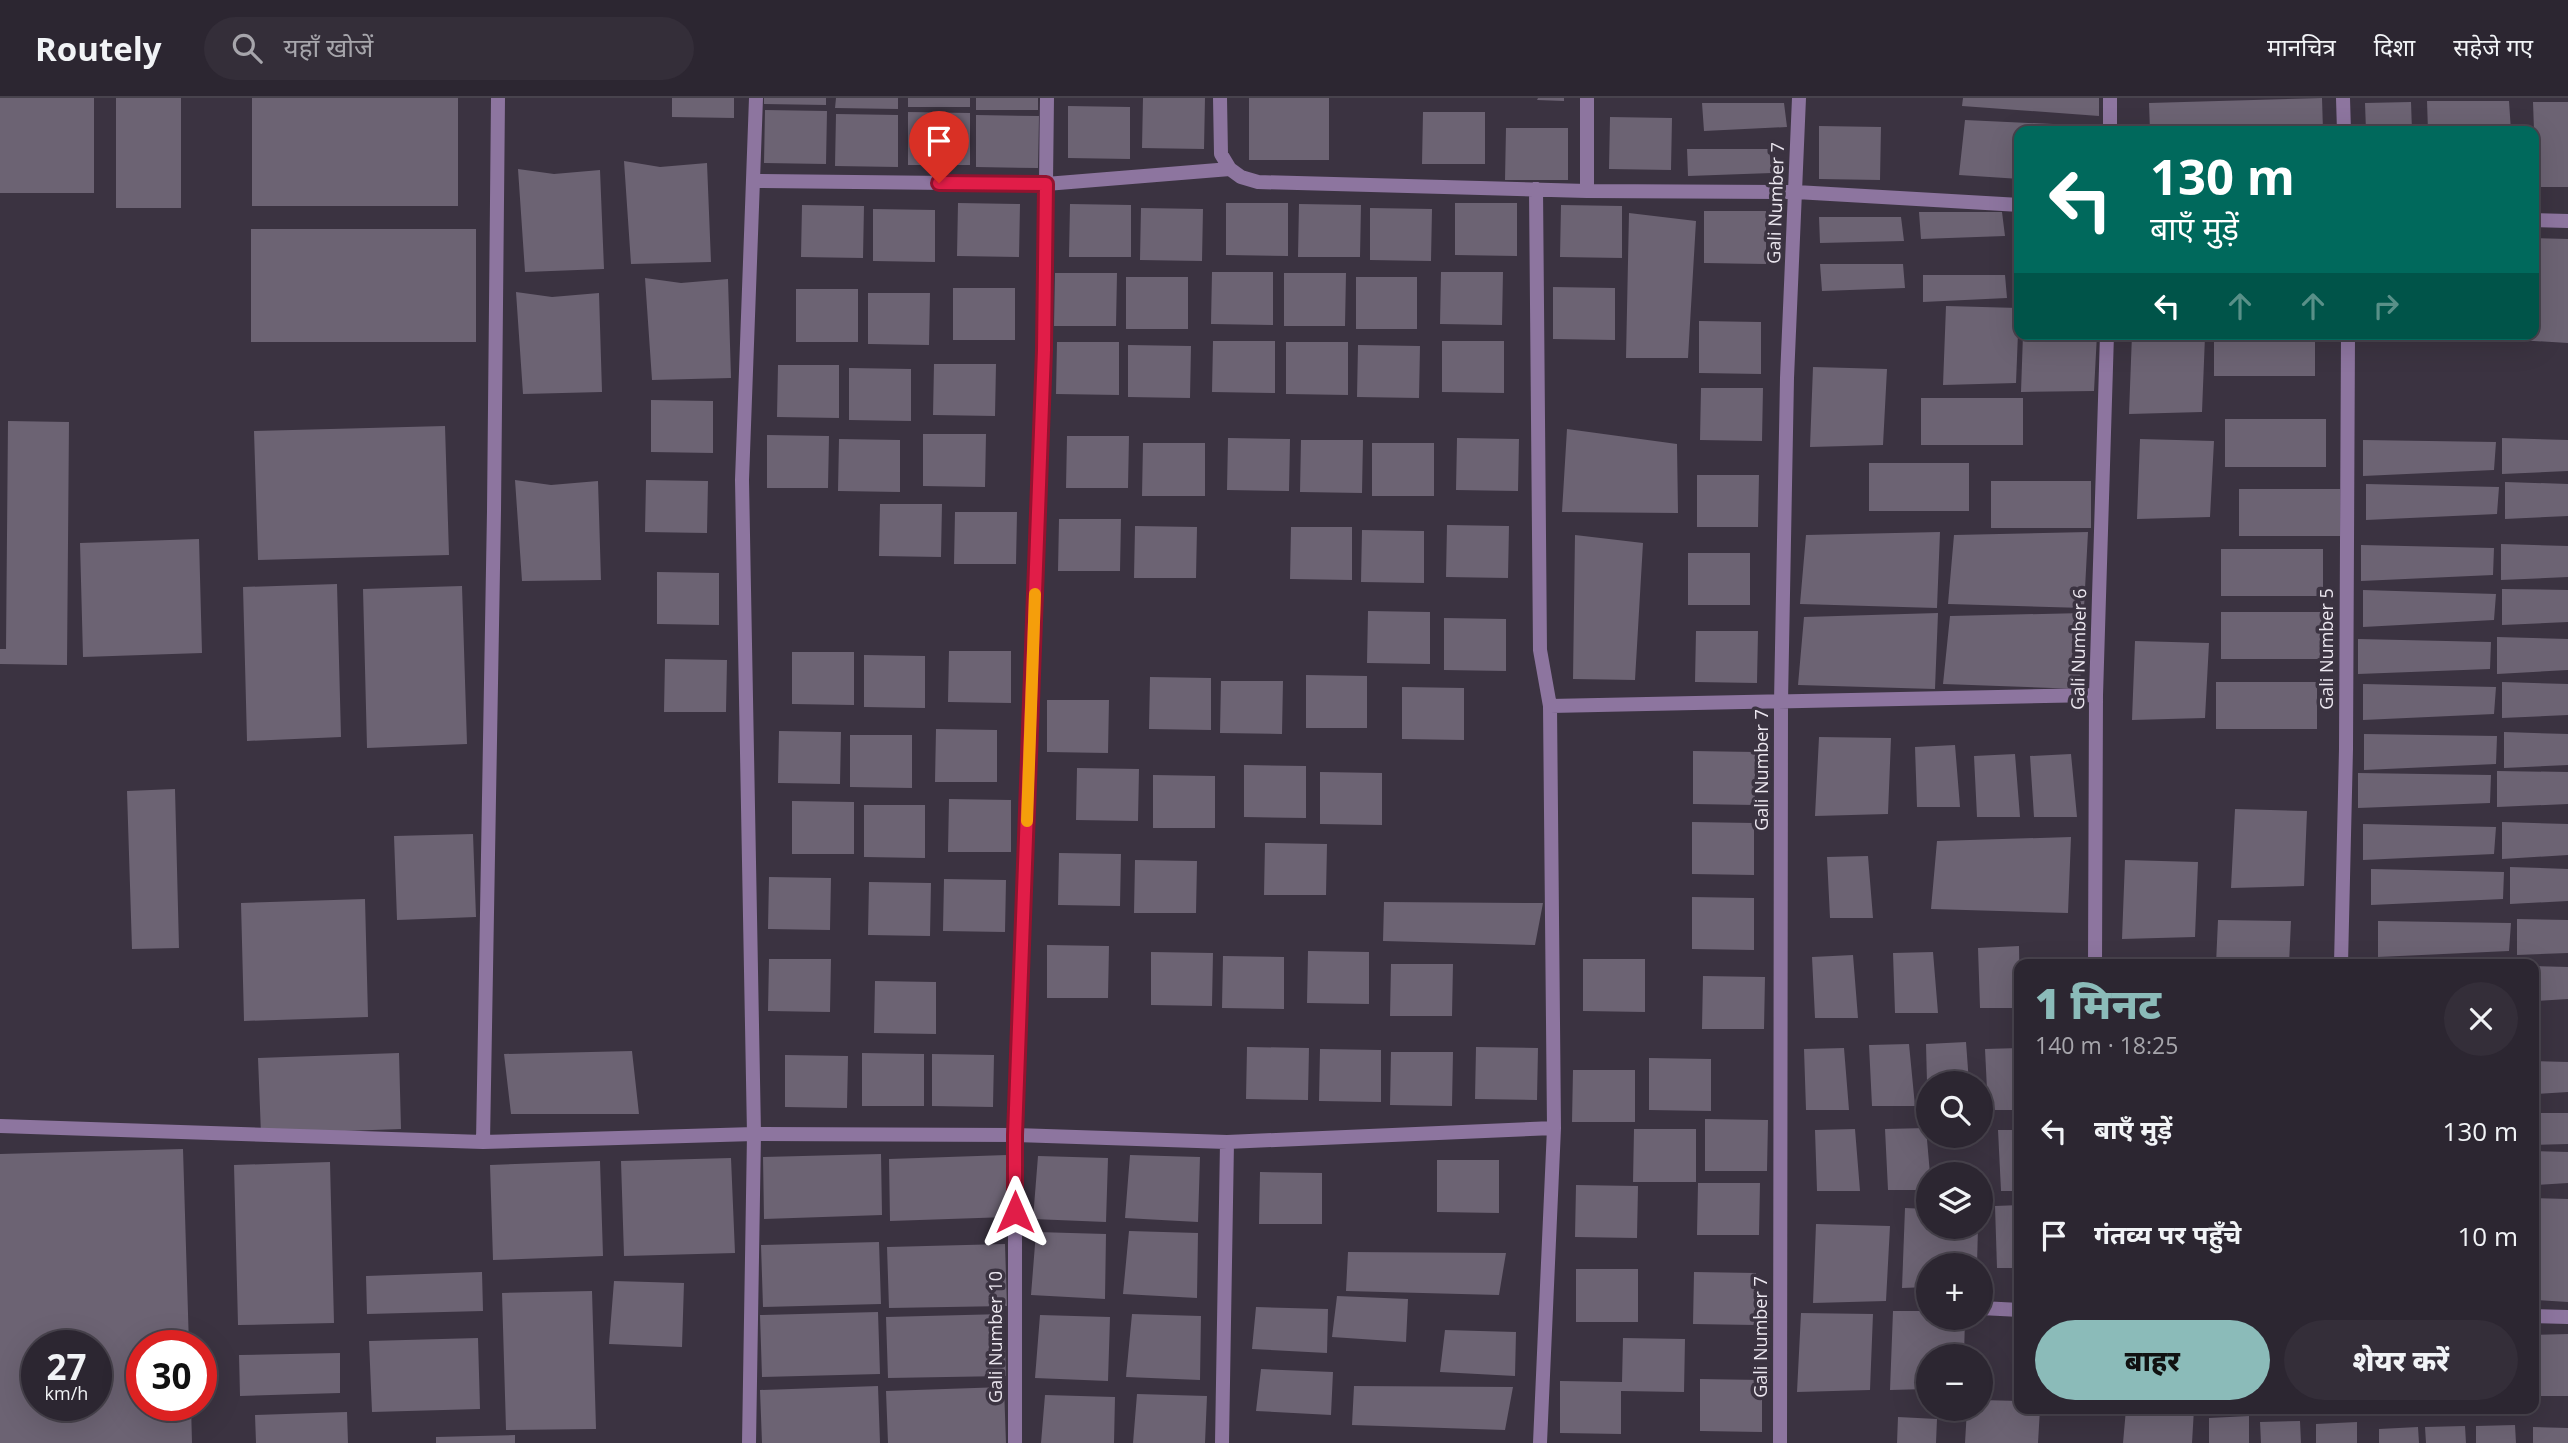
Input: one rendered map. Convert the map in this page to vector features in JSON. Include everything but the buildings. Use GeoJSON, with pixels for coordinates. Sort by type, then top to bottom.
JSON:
{"type":"FeatureCollection","features":[{"type":"Feature","properties":{"kind":"street"},"geometry":{"type":"LineString","coordinates":[[483,1142],[495,511],[498,98]]}},
{"type":"Feature","properties":{"kind":"street"},"geometry":{"type":"LineString","coordinates":[[750,1443],[754,1134],[742,480],[756,98]]}},
{"type":"Feature","properties":{"kind":"street","name":"Gali Number 10"},"geometry":{"type":"LineString","coordinates":[[1015,1443],[1015,1135],[1044,350],[1047,98]]}},
{"type":"Feature","properties":{"kind":"street"},"geometry":{"type":"LineString","coordinates":[[1220,98],[1221,154],[1230,169],[1241,177],[1258,182],[1587,191],[1796,192],[2014,205]]}},
{"type":"Feature","properties":{"kind":"street"},"geometry":{"type":"LineString","coordinates":[[1587,98],[1587,191]]}},
{"type":"Feature","properties":{"kind":"street","name":"Gali Number 7"},"geometry":{"type":"LineString","coordinates":[[1780,1443],[1781,702],[1787,378],[1799,98]]}},
{"type":"Feature","properties":{"kind":"street"},"geometry":{"type":"LineString","coordinates":[[2110,98],[2110,126]]}},
{"type":"Feature","properties":{"kind":"street"},"geometry":{"type":"LineString","coordinates":[[2343,98],[2344,126]]}},
{"type":"Feature","properties":{"kind":"street"},"geometry":{"type":"LineString","coordinates":[[752,181],[1046,184],[1230,169]]}},
{"type":"Feature","properties":{"kind":"street"},"geometry":{"type":"LineString","coordinates":[[1536,189],[1540,650],[1549,706],[1554,1128],[1540,1443]]}},
{"type":"Feature","properties":{"kind":"street"},"geometry":{"type":"LineString","coordinates":[[2539,220],[2568,221]]}},
{"type":"Feature","properties":{"kind":"street","name":"Gali Number 6"},"geometry":{"type":"LineString","coordinates":[[2095,959],[2096,695],[2107,340]]}},
{"type":"Feature","properties":{"kind":"street","name":"Gali Number 5"},"geometry":{"type":"LineString","coordinates":[[2341,959],[2346,749],[2348,340]]}},
{"type":"Feature","properties":{"kind":"street"},"geometry":{"type":"LineString","coordinates":[[1549,706],[2096,695]]}},
{"type":"Feature","properties":{"kind":"street"},"geometry":{"type":"LineString","coordinates":[[0,1126],[483,1142],[754,1134],[1015,1135],[1227,1142],[1554,1128]]}},
{"type":"Feature","properties":{"kind":"street"},"geometry":{"type":"LineString","coordinates":[[1222,1443],[1227,1142]]}},
{"type":"Feature","properties":{"kind":"street"},"geometry":{"type":"LineString","coordinates":[[1993,1309],[2014,1310]]}},
{"type":"Feature","properties":{"kind":"street"},"geometry":{"type":"LineString","coordinates":[[2539,1316],[2568,1317]]}},
{"type":"Feature","properties":{"kind":"slow traffic"},"geometry":{"type":"LineString","coordinates":[[1027,821],[1035,594]]}},
{"type":"Feature","properties":{"kind":"route"},"geometry":{"type":"LineString","coordinates":[[939,183],[1046,184],[1044,350],[1015,1135],[1015,1212]]}}]}
